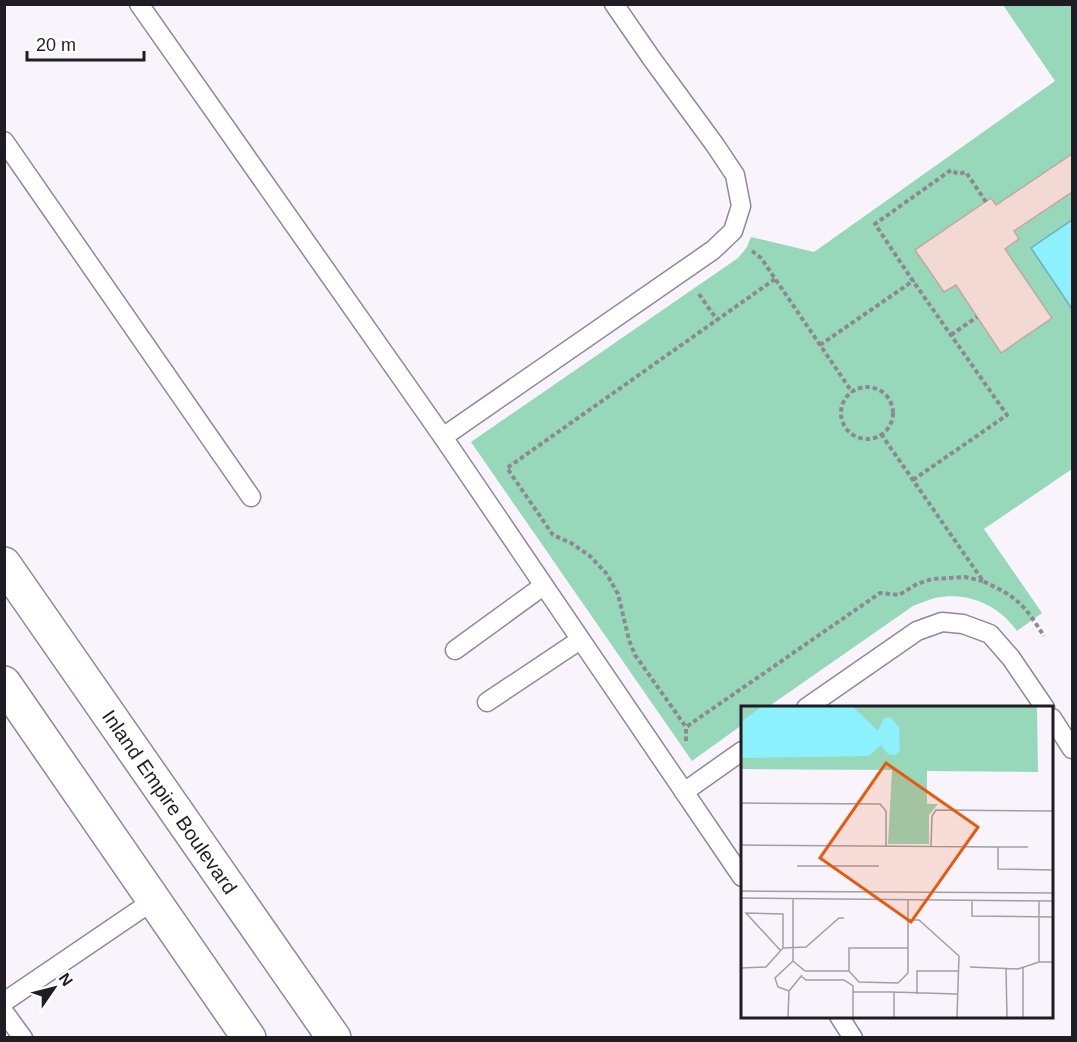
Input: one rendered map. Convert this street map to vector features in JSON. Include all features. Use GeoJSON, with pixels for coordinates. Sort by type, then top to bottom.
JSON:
{"type":"FeatureCollection","features":[{"type":"Feature","properties":{"kind":"main road","name":"Inland Empire Boulevard"},"geometry":{"type":"LineString","coordinates":[[4,564],[334,1038]]}},
{"type":"Feature","properties":{"kind":"main road"},"geometry":{"type":"LineString","coordinates":[[4,683],[249,1038]]}},
{"type":"Feature","properties":{"kind":"lane"},"geometry":{"type":"LineString","coordinates":[[139,4],[443,437],[741,876]]}},
{"type":"Feature","properties":{"kind":"lane"},"geometry":{"type":"LineString","coordinates":[[443,437],[705,256],[733,231],[741,206],[735,176],[614,4]]}},
{"type":"Feature","properties":{"kind":"lane"},"geometry":{"type":"LineString","coordinates":[[4,141],[251,497]]}},
{"type":"Feature","properties":{"kind":"lane"},"geometry":{"type":"LineString","coordinates":[[454,650],[543,586]]}},
{"type":"Feature","properties":{"kind":"lane"},"geometry":{"type":"LineString","coordinates":[[809,706],[917,631],[942,622],[963,624],[990,634],[1011,658],[1044,706]]}},
{"type":"Feature","properties":{"kind":"lane"},"geometry":{"type":"LineString","coordinates":[[487,702],[580,640]]}},
{"type":"Feature","properties":{"kind":"lane"},"geometry":{"type":"LineString","coordinates":[[1053,720],[1072,749]]}},
{"type":"Feature","properties":{"kind":"lane"},"geometry":{"type":"LineString","coordinates":[[684,792],[741,752]]}},
{"type":"Feature","properties":{"kind":"lane"},"geometry":{"type":"LineString","coordinates":[[4,1002],[154,900]]}},
{"type":"Feature","properties":{"kind":"lane"},"geometry":{"type":"LineString","coordinates":[[4,1012],[23,1038]]}},
{"type":"Feature","properties":{"kind":"lane"},"geometry":{"type":"LineString","coordinates":[[839,1018],[853,1038]]}},
{"type":"Feature","properties":{"kind":"path"},"geometry":{"type":"LineString","coordinates":[[913,480],[1007,416],[875,224],[951,170],[958,174],[966,172],[986,202]]}},
{"type":"Feature","properties":{"kind":"path"},"geometry":{"type":"LineString","coordinates":[[730,234],[761,258],[852,392]]}},
{"type":"Feature","properties":{"kind":"path"},"geometry":{"type":"LineString","coordinates":[[775,279],[507,468],[553,535],[571,543],[590,556],[606,573],[618,594],[635,655],[686,727],[880,593],[899,595],[917,584],[932,579],[965,577],[983,581],[1018,601],[1044,636]]}},
{"type":"Feature","properties":{"kind":"path"},"geometry":{"type":"LineString","coordinates":[[820,345],[914,281]]}},
{"type":"Feature","properties":{"kind":"path"},"geometry":{"type":"LineString","coordinates":[[951,334],[977,317]]}},
{"type":"Feature","properties":{"kind":"path"},"geometry":{"type":"LineString","coordinates":[[858,388],[880,390],[891,402],[893,408],[891,424],[881,434],[873,438],[856,436],[844,424],[841,415],[842,406],[846,398],[858,388]]}},
{"type":"Feature","properties":{"kind":"path"},"geometry":{"type":"LineString","coordinates":[[881,434],[983,581]]}},
{"type":"Feature","properties":{"kind":"green space"},"geometry":{"type":"Polygon","coordinates":[[[1003,5],[1072,5],[1072,469],[984,529],[1042,613],[1017,631],[992,607],[970,599],[947,596],[913,606],[769,706],[741,706],[741,726],[692,761],[471,442],[738,258],[747,247],[751,237],[814,252],[1055,81],[1003,5]]]}},
{"type":"Feature","properties":{"kind":"water"},"geometry":{"type":"Polygon","coordinates":[[[1072,220],[1072,309],[1031,248],[1072,220]]]}},
{"type":"Feature","properties":{"kind":"building"},"geometry":{"type":"Polygon","coordinates":[[[1072,154],[1072,192],[1014,231],[1019,239],[1005,249],[1052,318],[1001,353],[956,285],[944,292],[915,250],[991,198],[996,205],[1072,154]]]}}]}
